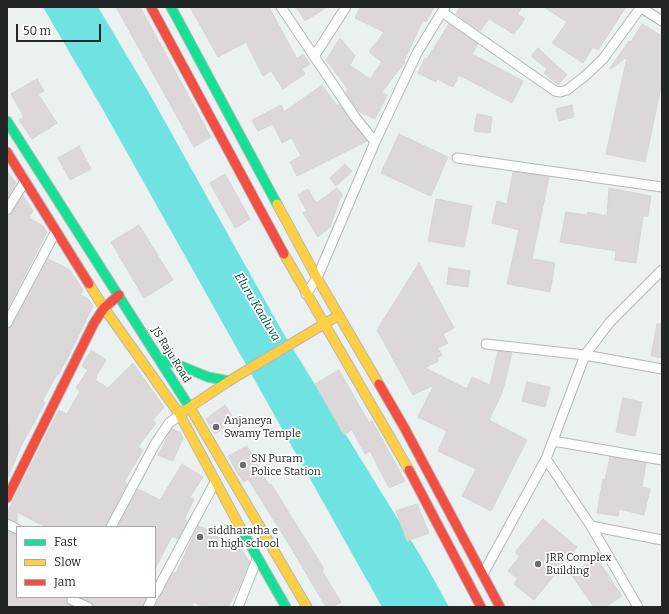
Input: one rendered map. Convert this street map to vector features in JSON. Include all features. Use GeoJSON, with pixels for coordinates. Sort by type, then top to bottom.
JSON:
{"type":"FeatureCollection","features":[{"type":"Feature","properties":{"kind":"main road"},"geometry":{"type":"LineString","coordinates":[[151,7],[323,325],[400,452],[481,607]]}},
{"type":"Feature","properties":{"kind":"main road"},"geometry":{"type":"LineString","coordinates":[[171,7],[317,278],[404,427],[500,607]]}},
{"type":"Feature","properties":{"kind":"main road","name":"JS Raju Road"},"geometry":{"type":"LineString","coordinates":[[7,121],[189,407],[307,607]]}},
{"type":"Feature","properties":{"kind":"main road"},"geometry":{"type":"LineString","coordinates":[[7,152],[104,308],[180,415],[215,482],[286,607]]}},
{"type":"Feature","properties":{"kind":"main road"},"geometry":{"type":"LineString","coordinates":[[7,498],[94,323],[104,308],[119,295]]}},
{"type":"Feature","properties":{"kind":"main road"},"geometry":{"type":"LineString","coordinates":[[180,415],[189,407],[229,380],[339,315]]}},
{"type":"Feature","properties":{"kind":"main road"},"geometry":{"type":"LineString","coordinates":[[157,356],[208,377],[229,380]]}},
{"type":"Feature","properties":{"kind":"street"},"geometry":{"type":"LineString","coordinates":[[281,7],[315,55],[355,117],[375,142]]}},
{"type":"Feature","properties":{"kind":"street"},"geometry":{"type":"LineString","coordinates":[[315,55],[346,7]]}},
{"type":"Feature","properties":{"kind":"street"},"geometry":{"type":"LineString","coordinates":[[306,294],[317,278],[375,142],[417,53],[444,10],[555,91],[560,92],[567,90],[603,59],[641,7],[662,21]]}},
{"type":"Feature","properties":{"kind":"street"},"geometry":{"type":"LineString","coordinates":[[457,158],[662,186]]}},
{"type":"Feature","properties":{"kind":"street"},"geometry":{"type":"LineString","coordinates":[[7,210],[25,181]]}},
{"type":"Feature","properties":{"kind":"street"},"geometry":{"type":"LineString","coordinates":[[7,323],[56,231]]}},
{"type":"Feature","properties":{"kind":"street"},"geometry":{"type":"LineString","coordinates":[[483,574],[546,460],[585,355],[610,322],[662,271]]}},
{"type":"Feature","properties":{"kind":"street"},"geometry":{"type":"LineString","coordinates":[[486,344],[585,355],[662,369]]}},
{"type":"Feature","properties":{"kind":"street"},"geometry":{"type":"LineString","coordinates":[[112,526],[155,444],[169,423],[180,415]]}},
{"type":"Feature","properties":{"kind":"street"},"geometry":{"type":"LineString","coordinates":[[553,440],[662,460]]}},
{"type":"Feature","properties":{"kind":"street"},"geometry":{"type":"LineString","coordinates":[[546,460],[591,526],[638,607]]}},
{"type":"Feature","properties":{"kind":"street"},"geometry":{"type":"LineString","coordinates":[[156,592],[215,482]]}},
{"type":"Feature","properties":{"kind":"street"},"geometry":{"type":"LineString","coordinates":[[7,524],[16,528]]}},
{"type":"Feature","properties":{"kind":"street"},"geometry":{"type":"LineString","coordinates":[[591,526],[662,540]]}},
{"type":"Feature","properties":{"kind":"street"},"geometry":{"type":"LineString","coordinates":[[238,607],[258,559]]}},
{"type":"Feature","properties":{"kind":"street"},"geometry":{"type":"LineString","coordinates":[[148,607],[152,598]]}},
{"type":"Feature","properties":{"kind":"street"},"geometry":{"type":"LineString","coordinates":[[72,601],[88,607]]}},
{"type":"Feature","properties":{"kind":"water","name":"Eluru Kaaluva"},"geometry":{"type":"Polygon","coordinates":[[[43,7],[98,7],[149,93],[282,331],[423,560],[449,607],[382,607],[102,108],[43,7]]]}},
{"type":"Feature","properties":{"kind":"building"},"geometry":{"type":"Polygon","coordinates":[[[116,7],[140,7],[211,137],[194,147],[116,7]]]}},
{"type":"Feature","properties":{"kind":"building"},"geometry":{"type":"Polygon","coordinates":[[[190,7],[269,7],[297,59],[303,54],[310,64],[302,69],[305,74],[283,89],[271,71],[263,76],[246,42],[218,57],[190,7]]]}},
{"type":"Feature","properties":{"kind":"building"},"geometry":{"type":"Polygon","coordinates":[[[296,7],[327,7],[305,21],[296,7]]]}},
{"type":"Feature","properties":{"kind":"building"},"geometry":{"type":"Polygon","coordinates":[[[360,7],[434,7],[426,22],[423,20],[404,61],[405,62],[382,92],[387,95],[375,119],[358,111],[346,93],[348,89],[326,60],[340,38],[355,56],[350,65],[370,79],[382,62],[369,52],[384,32],[355,18],[360,7]]]}},
{"type":"Feature","properties":{"kind":"building"},"geometry":{"type":"Polygon","coordinates":[[[460,7],[522,7],[518,14],[525,19],[514,34],[489,19],[480,31],[456,14],[460,7]]]}},
{"type":"Feature","properties":{"kind":"building"},"geometry":{"type":"Polygon","coordinates":[[[544,7],[626,7],[598,50],[593,47],[583,63],[552,43],[567,22],[544,7]]]}},
{"type":"Feature","properties":{"kind":"building"},"geometry":{"type":"Polygon","coordinates":[[[449,24],[478,44],[472,54],[523,81],[512,103],[459,75],[453,87],[437,79],[436,82],[418,73],[425,58],[427,59],[449,24]]]}},
{"type":"Feature","properties":{"kind":"building"},"geometry":{"type":"Polygon","coordinates":[[[642,24],[662,36],[662,83],[645,162],[606,154],[627,57],[611,69],[610,68],[629,41],[631,42],[642,24]]]}},
{"type":"Feature","properties":{"kind":"building"},"geometry":{"type":"Polygon","coordinates":[[[538,48],[567,75],[558,85],[544,73],[547,69],[531,56],[538,48]]]}},
{"type":"Feature","properties":{"kind":"building"},"geometry":{"type":"Polygon","coordinates":[[[37,79],[44,91],[38,94],[57,123],[32,139],[19,120],[24,117],[11,94],[37,79]]]}},
{"type":"Feature","properties":{"kind":"building"},"geometry":{"type":"Polygon","coordinates":[[[322,85],[337,106],[339,104],[367,141],[297,176],[290,162],[301,156],[292,138],[282,143],[273,124],[258,131],[252,120],[281,105],[284,112],[322,85]]]}},
{"type":"Feature","properties":{"kind":"building"},"geometry":{"type":"Polygon","coordinates":[[[572,105],[574,117],[559,121],[556,109],[572,105]]]}},
{"type":"Feature","properties":{"kind":"building"},"geometry":{"type":"Polygon","coordinates":[[[477,114],[492,117],[490,133],[474,131],[477,114]]]}},
{"type":"Feature","properties":{"kind":"building"},"geometry":{"type":"Polygon","coordinates":[[[399,134],[448,157],[431,196],[381,173],[399,134]]]}},
{"type":"Feature","properties":{"kind":"building"},"geometry":{"type":"Polygon","coordinates":[[[79,146],[91,169],[70,180],[58,158],[79,146]]]}},
{"type":"Feature","properties":{"kind":"building"},"geometry":{"type":"Polygon","coordinates":[[[345,164],[352,171],[336,186],[330,178],[345,164]]]}},
{"type":"Feature","properties":{"kind":"building"},"geometry":{"type":"Polygon","coordinates":[[[7,171],[16,183],[7,199],[7,171]]]}},
{"type":"Feature","properties":{"kind":"building"},"geometry":{"type":"Polygon","coordinates":[[[513,172],[549,177],[532,259],[555,263],[550,292],[507,284],[519,230],[492,223],[497,201],[507,204],[513,172]]]}},
{"type":"Feature","properties":{"kind":"building"},"geometry":{"type":"Polygon","coordinates":[[[225,174],[250,219],[235,228],[210,183],[225,174]]]}},
{"type":"Feature","properties":{"kind":"building"},"geometry":{"type":"Polygon","coordinates":[[[337,188],[343,196],[340,198],[330,227],[318,237],[303,213],[307,211],[298,195],[308,189],[316,203],[337,188]]]}},
{"type":"Feature","properties":{"kind":"building"},"geometry":{"type":"Polygon","coordinates":[[[609,188],[651,196],[648,216],[643,216],[636,263],[615,260],[616,251],[560,242],[566,212],[587,215],[588,212],[607,216],[609,188]]]}},
{"type":"Feature","properties":{"kind":"building"},"geometry":{"type":"Polygon","coordinates":[[[23,196],[33,211],[29,218],[43,226],[47,232],[7,310],[7,216],[12,213],[23,196]]]}},
{"type":"Feature","properties":{"kind":"building"},"geometry":{"type":"Polygon","coordinates":[[[436,199],[472,206],[464,247],[428,241],[436,199]]]}},
{"type":"Feature","properties":{"kind":"building"},"geometry":{"type":"Polygon","coordinates":[[[139,225],[173,280],[144,298],[111,242],[139,225]]]}},
{"type":"Feature","properties":{"kind":"building"},"geometry":{"type":"Polygon","coordinates":[[[48,259],[70,270],[83,290],[80,295],[88,299],[93,306],[67,359],[43,400],[45,403],[22,444],[8,477],[7,329],[12,326],[48,259]]]}},
{"type":"Feature","properties":{"kind":"building"},"geometry":{"type":"Polygon","coordinates":[[[419,263],[454,328],[443,334],[448,343],[438,348],[442,355],[437,358],[438,361],[425,368],[467,389],[472,377],[490,385],[498,351],[512,353],[502,393],[489,420],[527,440],[491,511],[462,496],[476,469],[438,451],[447,431],[418,417],[434,385],[413,395],[377,330],[419,263]]]}},
{"type":"Feature","properties":{"kind":"building"},"geometry":{"type":"Polygon","coordinates":[[[449,268],[470,271],[468,287],[447,284],[449,268]]]}},
{"type":"Feature","properties":{"kind":"building"},"geometry":{"type":"Polygon","coordinates":[[[657,324],[662,324],[662,358],[651,356],[657,324]]]}},
{"type":"Feature","properties":{"kind":"building"},"geometry":{"type":"Polygon","coordinates":[[[91,350],[106,360],[95,380],[108,388],[133,363],[164,407],[152,421],[156,423],[138,447],[143,450],[124,482],[127,483],[106,526],[44,526],[17,512],[17,522],[7,518],[7,513],[59,410],[67,414],[80,391],[76,388],[88,370],[82,366],[91,350]]]}},
{"type":"Feature","properties":{"kind":"building"},"geometry":{"type":"Polygon","coordinates":[[[339,370],[369,423],[372,421],[405,481],[389,488],[370,451],[365,454],[352,430],[344,435],[315,384],[339,370]]]}},
{"type":"Feature","properties":{"kind":"building"},"geometry":{"type":"Polygon","coordinates":[[[527,382],[550,387],[545,407],[522,401],[527,382]]]}},
{"type":"Feature","properties":{"kind":"building"},"geometry":{"type":"Polygon","coordinates":[[[623,398],[642,402],[635,436],[616,432],[623,398]]]}},
{"type":"Feature","properties":{"kind":"building","name":"Anjaneya Swamy Temple"},"geometry":{"type":"Polygon","coordinates":[[[225,405],[234,419],[215,434],[206,419],[225,405]]]}},
{"type":"Feature","properties":{"kind":"building"},"geometry":{"type":"Polygon","coordinates":[[[172,429],[180,432],[183,438],[173,461],[158,455],[172,429]]]}},
{"type":"Feature","properties":{"kind":"building"},"geometry":{"type":"Polygon","coordinates":[[[247,446],[269,485],[271,484],[324,569],[322,571],[341,602],[333,607],[326,607],[248,479],[243,482],[228,456],[247,446]]]}},
{"type":"Feature","properties":{"kind":"building"},"geometry":{"type":"Polygon","coordinates":[[[610,457],[646,463],[642,487],[650,489],[644,515],[619,509],[618,516],[597,513],[603,479],[605,480],[610,457]]]}},
{"type":"Feature","properties":{"kind":"building"},"geometry":{"type":"Polygon","coordinates":[[[182,464],[203,477],[190,497],[194,499],[184,520],[187,521],[178,539],[172,536],[156,567],[156,526],[119,526],[138,489],[160,500],[182,464]]]}},
{"type":"Feature","properties":{"kind":"building"},"geometry":{"type":"Polygon","coordinates":[[[417,504],[429,533],[407,541],[396,511],[417,504]]]}},
{"type":"Feature","properties":{"kind":"building","name":"JRR Complex Building"},"geometry":{"type":"Polygon","coordinates":[[[543,519],[577,547],[534,600],[514,584],[518,579],[508,571],[520,556],[515,552],[543,519]]]}},
{"type":"Feature","properties":{"kind":"building"},"geometry":{"type":"Polygon","coordinates":[[[198,526],[214,532],[213,535],[241,548],[249,562],[239,587],[228,607],[203,607],[194,602],[192,607],[155,607],[173,572],[176,573],[198,526]]]}},
{"type":"Feature","properties":{"kind":"building"},"geometry":{"type":"Polygon","coordinates":[[[7,531],[16,535],[16,598],[67,598],[67,603],[73,607],[7,607],[7,531]]]}},
{"type":"Feature","properties":{"kind":"building"},"geometry":{"type":"Polygon","coordinates":[[[596,557],[622,596],[606,607],[594,607],[571,574],[596,557]]]}},
{"type":"Feature","properties":{"kind":"building"},"geometry":{"type":"Polygon","coordinates":[[[82,598],[146,598],[142,607],[94,607],[91,602],[82,598]]]}},
{"type":"Feature","properties":{"kind":"traffic: fast"},"geometry":{"type":"LineString","coordinates":[[171,7],[277,204]]}},
{"type":"Feature","properties":{"kind":"traffic: fast"},"geometry":{"type":"LineString","coordinates":[[7,121],[192,411]]}},
{"type":"Feature","properties":{"kind":"traffic: fast"},"geometry":{"type":"LineString","coordinates":[[157,356],[208,377],[229,381]]}},
{"type":"Feature","properties":{"kind":"traffic: fast"},"geometry":{"type":"LineString","coordinates":[[240,527],[286,607]]}},
{"type":"Feature","properties":{"kind":"traffic: slow"},"geometry":{"type":"LineString","coordinates":[[277,204],[317,278],[379,384]]}},
{"type":"Feature","properties":{"kind":"traffic: slow"},"geometry":{"type":"LineString","coordinates":[[284,254],[409,470]]}},
{"type":"Feature","properties":{"kind":"traffic: slow"},"geometry":{"type":"LineString","coordinates":[[89,284],[104,308],[180,415],[240,527]]}},
{"type":"Feature","properties":{"kind":"traffic: slow"},"geometry":{"type":"LineString","coordinates":[[181,413],[229,381],[339,315]]}},
{"type":"Feature","properties":{"kind":"traffic: slow"},"geometry":{"type":"LineString","coordinates":[[192,411],[307,607]]}},
{"type":"Feature","properties":{"kind":"traffic: jam"},"geometry":{"type":"LineString","coordinates":[[151,7],[284,254]]}},
{"type":"Feature","properties":{"kind":"traffic: jam"},"geometry":{"type":"LineString","coordinates":[[7,152],[89,284]]}},
{"type":"Feature","properties":{"kind":"traffic: jam"},"geometry":{"type":"LineString","coordinates":[[7,498],[94,323],[104,308],[119,295]]}},
{"type":"Feature","properties":{"kind":"traffic: jam"},"geometry":{"type":"LineString","coordinates":[[379,384],[404,427],[500,607]]}},
{"type":"Feature","properties":{"kind":"traffic: jam"},"geometry":{"type":"LineString","coordinates":[[409,470],[481,607]]}},
{"type":"Feature","properties":{"kind":"place","name":"Anjaneya Swamy Temple"},"geometry":{"type":"Point","coordinates":[216,427]}},
{"type":"Feature","properties":{"kind":"place","name":"SN Puram Police Station"},"geometry":{"type":"Point","coordinates":[243,465]}},
{"type":"Feature","properties":{"kind":"place","name":"siddharatha e m high school"},"geometry":{"type":"Point","coordinates":[200,537]}},
{"type":"Feature","properties":{"kind":"place","name":"JRR Complex Building"},"geometry":{"type":"Point","coordinates":[538,564]}}]}
